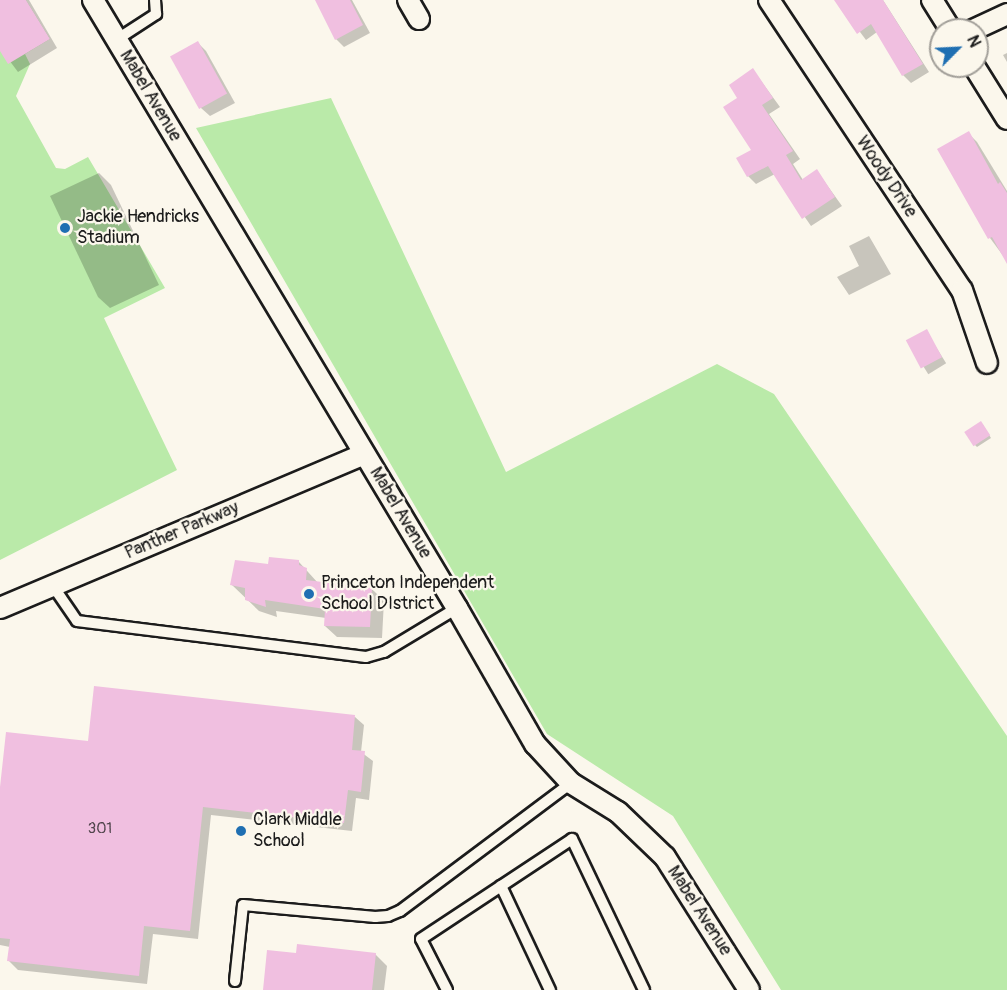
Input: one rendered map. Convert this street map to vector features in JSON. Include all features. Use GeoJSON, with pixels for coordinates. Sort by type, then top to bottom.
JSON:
{"type":"FeatureCollection","features":[{"type":"Feature","properties":{"kind":"street","name":"Mabel Avenue"},"geometry":{"type":"LineString","coordinates":[[93,0],[457,608],[535,744],[571,783],[618,812],[664,857],[749,990]]}},
{"type":"Feature","properties":{"kind":"street"},"geometry":{"type":"LineString","coordinates":[[408,0],[419,20]]}},
{"type":"Feature","properties":{"kind":"street","name":"Woody Drive"},"geometry":{"type":"LineString","coordinates":[[769,0],[962,290],[987,363]]}},
{"type":"Feature","properties":{"kind":"street"},"geometry":{"type":"LineString","coordinates":[[932,0],[943,18]]}},
{"type":"Feature","properties":{"kind":"street"},"geometry":{"type":"LineString","coordinates":[[989,22],[1007,14]]}},
{"type":"Feature","properties":{"kind":"street"},"geometry":{"type":"LineString","coordinates":[[981,78],[1007,119]]}},
{"type":"Feature","properties":{"kind":"street","name":"Panther Parkway"},"geometry":{"type":"LineString","coordinates":[[0,608],[364,454]]}},
{"type":"Feature","properties":{"kind":"lane"},"geometry":{"type":"LineString","coordinates":[[116,40],[156,14],[155,0]]}},
{"type":"Feature","properties":{"kind":"lane"},"geometry":{"type":"LineString","coordinates":[[53,586],[77,621],[366,657],[384,652],[457,608]]}},
{"type":"Feature","properties":{"kind":"lane"},"geometry":{"type":"LineString","coordinates":[[235,981],[243,905],[375,917],[388,916],[400,911],[571,783]]}},
{"type":"Feature","properties":{"kind":"lane"},"geometry":{"type":"LineString","coordinates":[[447,990],[421,939],[572,839],[644,990]]}},
{"type":"Feature","properties":{"kind":"lane"},"geometry":{"type":"LineString","coordinates":[[501,886],[550,990]]}},
{"type":"Feature","properties":{"kind":"green space","name":"Jackie Hendricks Stadium"},"geometry":{"type":"Polygon","coordinates":[[[0,0],[26,0],[50,39],[25,54],[30,64],[16,96],[56,168],[65,169],[88,157],[165,288],[104,318],[177,470],[0,560],[0,0]]]}},
{"type":"Feature","properties":{"kind":"green space"},"geometry":{"type":"Polygon","coordinates":[[[331,98],[506,472],[717,364],[774,394],[1007,736],[1007,990],[781,990],[673,816],[547,734],[196,128],[331,98]]]}},
{"type":"Feature","properties":{"kind":"building"},"geometry":{"type":"Polygon","coordinates":[[[0,0],[26,0],[50,39],[8,64],[0,51],[0,0]]]}},
{"type":"Feature","properties":{"kind":"building"},"geometry":{"type":"Polygon","coordinates":[[[315,0],[350,0],[363,25],[335,40],[315,0]]]}},
{"type":"Feature","properties":{"kind":"building"},"geometry":{"type":"Polygon","coordinates":[[[834,0],[883,0],[923,64],[902,76],[871,24],[857,34],[834,0]]]}},
{"type":"Feature","properties":{"kind":"building"},"geometry":{"type":"Polygon","coordinates":[[[198,41],[227,93],[199,109],[170,57],[198,41]]]}},
{"type":"Feature","properties":{"kind":"building"},"geometry":{"type":"Polygon","coordinates":[[[753,68],[773,98],[762,105],[793,151],[786,155],[801,180],[817,169],[835,197],[802,219],[768,166],[747,177],[736,158],[751,150],[723,107],[737,98],[729,85],[753,68]]]}},
{"type":"Feature","properties":{"kind":"building"},"geometry":{"type":"Polygon","coordinates":[[[969,131],[998,184],[1000,182],[1007,193],[1007,264],[992,237],[988,239],[937,149],[969,131]]]}},
{"type":"Feature","properties":{"kind":"building"},"geometry":{"type":"Polygon","coordinates":[[[927,329],[942,357],[921,369],[906,340],[927,329]]]}},
{"type":"Feature","properties":{"kind":"building"},"geometry":{"type":"Polygon","coordinates":[[[981,421],[990,435],[973,446],[964,432],[981,421]]]}},
{"type":"Feature","properties":{"kind":"building","name":"Princeton Independent School DIstrict"},"geometry":{"type":"Polygon","coordinates":[[[269,557],[299,560],[299,565],[307,568],[306,580],[372,588],[370,627],[324,626],[325,609],[265,600],[266,607],[245,600],[245,588],[230,585],[235,560],[268,564],[269,557]]]}},
{"type":"Feature","properties":{"kind":"building"},"geometry":{"type":"Polygon","coordinates":[[[94,686],[355,715],[352,750],[365,751],[361,792],[348,790],[344,823],[203,807],[190,931],[144,926],[139,976],[7,961],[10,939],[0,938],[0,787],[6,732],[88,741],[94,686]]]}},
{"type":"Feature","properties":{"kind":"building"},"geometry":{"type":"Polygon","coordinates":[[[297,944],[376,953],[372,990],[263,990],[267,950],[296,953],[297,944]]]}},
{"type":"Feature","properties":{"kind":"place","name":"Jackie Hendricks Stadium"},"geometry":{"type":"Point","coordinates":[65,228]}},
{"type":"Feature","properties":{"kind":"place","name":"Princeton Independent School DIstrict"},"geometry":{"type":"Point","coordinates":[309,594]}},
{"type":"Feature","properties":{"kind":"place","name":"Clark Middle School"},"geometry":{"type":"Point","coordinates":[241,831]}}]}
